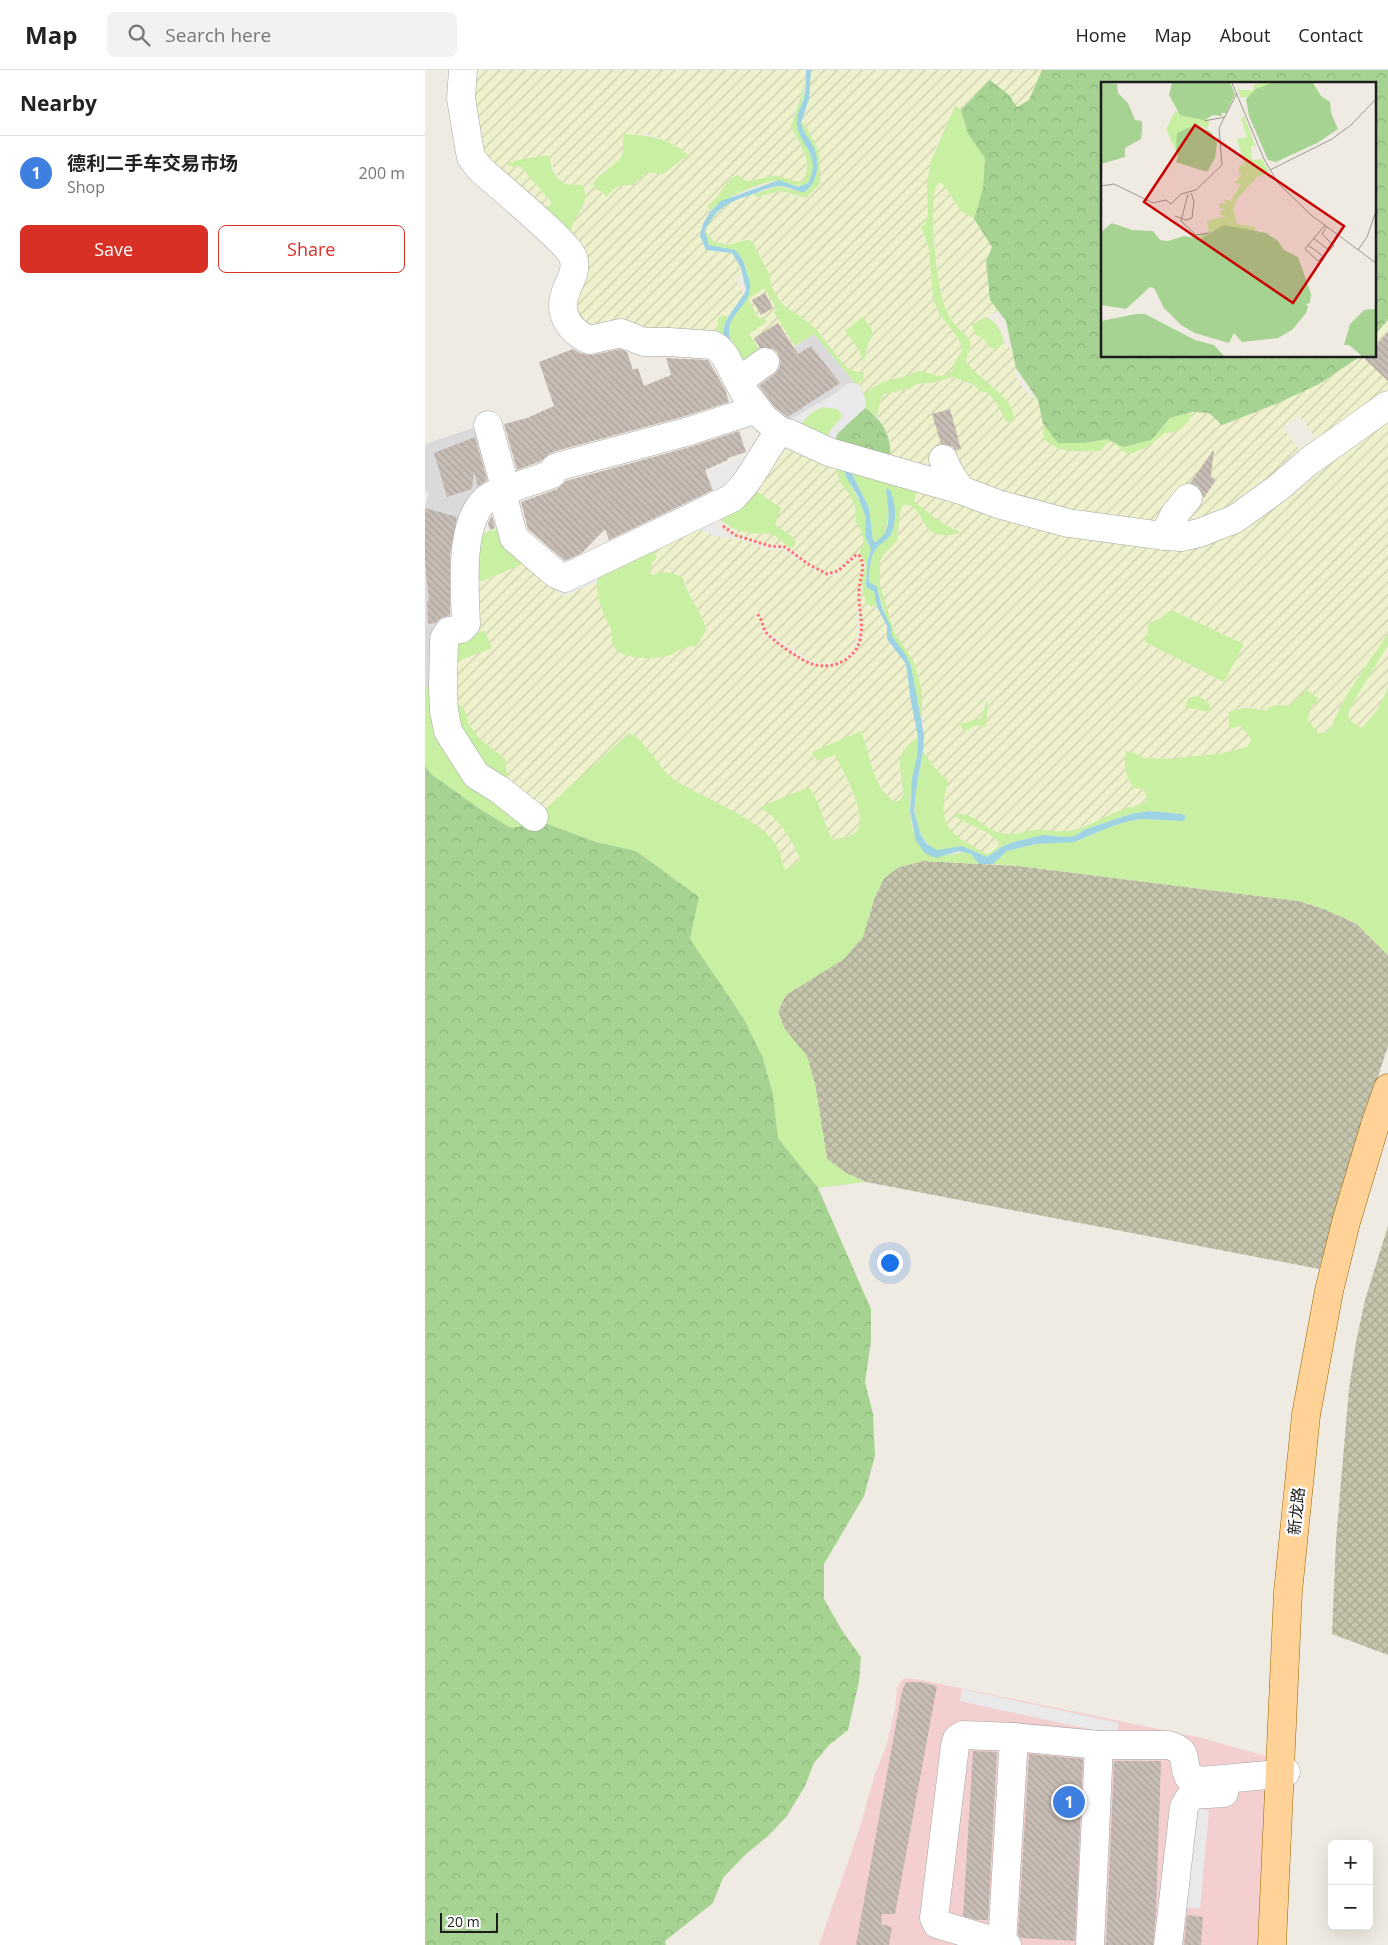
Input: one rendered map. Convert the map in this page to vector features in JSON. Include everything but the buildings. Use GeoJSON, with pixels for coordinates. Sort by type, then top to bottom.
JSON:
{"type":"FeatureCollection","features":[{"type":"Feature","properties":{"kind":"main road","name":"新龙路"},"geometry":{"type":"LineString","coordinates":[[1281,1945],[1288,1592],[1306,1415],[1329,1291],[1346,1222],[1388,1088]]}},
{"type":"Feature","properties":{"kind":"main road","name":"新龙路"},"geometry":{"type":"LineString","coordinates":[[1272,1945],[1296,1593],[1313,1418],[1334,1303],[1347,1250],[1377,1143],[1388,1113]]}},
{"type":"Feature","properties":{"kind":"street"},"geometry":{"type":"LineString","coordinates":[[463,70],[461,98],[471,157],[480,169],[561,242],[573,256],[573,271],[565,293],[563,312],[573,329],[589,340],[621,334],[644,342],[713,345],[725,356],[764,418],[780,431],[788,432],[829,452],[1068,523],[1181,537],[1199,534],[1235,519],[1278,488],[1308,462],[1388,405]]}},
{"type":"Feature","properties":{"kind":"street"},"geometry":{"type":"LineString","coordinates":[[739,381],[765,362]]}},
{"type":"Feature","properties":{"kind":"street"},"geometry":{"type":"LineString","coordinates":[[534,817],[477,774],[448,731],[444,711],[443,639],[449,631],[461,629],[466,624],[464,576],[473,517],[484,499],[552,474],[555,468],[560,466],[686,432],[757,409]]}},
{"type":"Feature","properties":{"kind":"street"},"geometry":{"type":"LineString","coordinates":[[488,426],[504,483],[501,487],[514,538],[556,574],[565,578],[732,498],[741,490],[780,431]]}},
{"type":"Feature","properties":{"kind":"street"},"geometry":{"type":"LineString","coordinates":[[943,459],[961,490]]}},
{"type":"Feature","properties":{"kind":"street"},"geometry":{"type":"LineString","coordinates":[[1164,536],[1174,515],[1188,498]]}},
{"type":"Feature","properties":{"kind":"street"},"geometry":{"type":"LineString","coordinates":[[1013,1737],[1004,1944],[937,1924],[934,1918],[957,1739],[963,1736],[1013,1737],[1099,1745],[1168,1745],[1179,1748],[1185,1756],[1185,1770],[1188,1776],[1201,1781],[1283,1782]]}},
{"type":"Feature","properties":{"kind":"street"},"geometry":{"type":"LineString","coordinates":[[1090,1945],[1099,1745]]}},
{"type":"Feature","properties":{"kind":"street"},"geometry":{"type":"LineString","coordinates":[[1168,1945],[1184,1807],[1187,1800],[1191,1795],[1283,1782]]}},
{"type":"Feature","properties":{"kind":"path"},"geometry":{"type":"LineString","coordinates":[[705,512],[735,535],[769,546],[785,547],[827,574],[838,571],[856,555],[859,555],[861,558],[863,568],[859,593],[861,635],[855,650],[845,661],[835,665],[814,665],[803,660],[768,634],[763,627],[761,617],[757,614]]}},
{"type":"Feature","properties":{"kind":"shaded area"},"geometry":{"type":"Polygon","coordinates":[[[468,70],[806,70],[806,80],[792,119],[793,133],[806,157],[807,170],[803,182],[799,183],[793,180],[746,181],[742,178],[724,187],[721,194],[709,208],[710,212],[703,224],[700,236],[706,250],[732,253],[738,261],[743,275],[735,279],[744,295],[727,317],[722,316],[717,334],[578,328],[571,233],[574,221],[584,206],[586,199],[559,179],[550,161],[508,163],[521,167],[552,204],[532,209],[484,165],[468,70]],[[624,134],[622,156],[613,166],[602,171],[595,189],[603,192],[606,196],[617,185],[637,183],[648,172],[667,171],[688,155],[673,144],[652,135],[624,134]]]}},
{"type":"Feature","properties":{"kind":"shaded area"},"geometry":{"type":"Polygon","coordinates":[[[811,70],[1042,70],[1029,100],[1017,107],[1009,95],[975,95],[961,110],[956,106],[938,141],[931,161],[927,185],[928,213],[922,231],[929,249],[932,290],[940,315],[962,345],[962,351],[952,371],[946,375],[938,376],[922,371],[915,372],[908,376],[882,382],[863,394],[858,384],[860,383],[859,373],[847,368],[822,335],[800,316],[787,308],[776,295],[772,288],[769,274],[755,245],[749,239],[741,240],[734,244],[714,242],[705,231],[712,217],[719,209],[732,201],[754,194],[756,197],[759,197],[781,191],[800,198],[813,192],[818,187],[817,147],[804,123],[801,123],[809,99],[811,70]],[[863,317],[845,331],[864,360],[873,332],[863,317]]]}},
{"type":"Feature","properties":{"kind":"shaded area"},"geometry":{"type":"Polygon","coordinates":[[[939,182],[943,184],[961,211],[974,219],[992,247],[986,261],[990,300],[999,310],[973,324],[979,336],[983,338],[989,347],[997,349],[1004,343],[1013,350],[1016,368],[1015,376],[1026,392],[1038,400],[1045,430],[1044,439],[1061,449],[1076,453],[1099,451],[1107,443],[1111,442],[1118,446],[1141,450],[1165,433],[1172,432],[1185,425],[1192,412],[1209,413],[1222,425],[1276,404],[1356,358],[1376,358],[1376,334],[1388,319],[1388,399],[1213,522],[1114,525],[890,459],[890,442],[887,432],[877,416],[881,399],[884,394],[891,391],[903,390],[916,384],[931,383],[953,377],[987,392],[997,404],[1006,421],[1013,420],[1013,410],[1000,393],[969,366],[966,361],[970,350],[969,339],[954,323],[944,305],[938,275],[932,208],[935,186],[939,182]],[[1299,415],[1282,427],[1300,450],[1315,437],[1299,415]]]}},
{"type":"Feature","properties":{"kind":"shaded area"},"geometry":{"type":"Polygon","coordinates":[[[764,288],[777,309],[775,312],[795,346],[769,365],[749,334],[767,322],[760,320],[749,301],[751,297],[764,288]]]}},
{"type":"Feature","properties":{"kind":"shaded area"},"geometry":{"type":"Polygon","coordinates":[[[814,334],[855,383],[847,384],[836,393],[783,424],[746,381],[814,334]]]}},
{"type":"Feature","properties":{"kind":"shaded area"},"geometry":{"type":"Polygon","coordinates":[[[850,383],[855,383],[861,387],[866,402],[865,408],[838,433],[833,443],[826,440],[832,428],[841,419],[841,413],[838,409],[822,407],[811,413],[797,429],[788,421],[836,393],[850,383]]]}},
{"type":"Feature","properties":{"kind":"shaded area"},"geometry":{"type":"Polygon","coordinates":[[[1388,413],[1388,633],[1346,696],[1325,733],[1318,733],[1311,726],[1308,715],[1311,706],[1316,703],[1304,694],[1289,706],[1277,704],[1266,711],[1243,707],[1228,712],[1230,729],[1240,726],[1251,740],[1247,747],[1219,754],[1164,759],[1144,758],[1137,754],[1147,801],[1142,805],[1129,807],[1087,825],[1066,831],[1033,830],[1023,834],[1008,834],[994,831],[960,813],[955,817],[988,833],[998,841],[999,845],[988,854],[961,841],[947,827],[943,817],[942,807],[948,781],[935,768],[923,750],[922,690],[913,660],[894,632],[880,585],[880,561],[899,533],[901,507],[906,504],[915,508],[925,527],[938,535],[957,534],[956,529],[942,523],[916,503],[914,500],[917,491],[1166,544],[1388,413]],[[1171,610],[1154,622],[1149,623],[1146,642],[1206,674],[1244,644],[1171,610]],[[985,704],[981,718],[960,724],[968,728],[977,725],[985,727],[985,704]]]}},
{"type":"Feature","properties":{"kind":"shaded area"},"geometry":{"type":"Polygon","coordinates":[[[484,424],[500,482],[460,580],[439,685],[425,687],[425,506],[429,494],[425,491],[425,444],[484,424]]]}},
{"type":"Feature","properties":{"kind":"shaded area"},"geometry":{"type":"Polygon","coordinates":[[[759,450],[719,500],[708,472],[759,450]]]}},
{"type":"Feature","properties":{"kind":"shaded area"},"geometry":{"type":"Polygon","coordinates":[[[779,451],[796,452],[836,468],[840,482],[855,505],[856,523],[861,530],[864,542],[863,547],[860,552],[850,557],[834,572],[822,571],[790,548],[794,547],[795,542],[792,536],[775,525],[752,488],[779,451]]]}},
{"type":"Feature","properties":{"kind":"shaded area"},"geometry":{"type":"Polygon","coordinates":[[[711,521],[721,530],[737,539],[714,536],[696,527],[711,521]]]}},
{"type":"Feature","properties":{"kind":"shaded area"},"geometry":{"type":"Polygon","coordinates":[[[724,524],[734,529],[751,533],[773,534],[787,546],[761,542],[740,534],[724,524]]]}},
{"type":"Feature","properties":{"kind":"shaded area"},"geometry":{"type":"Polygon","coordinates":[[[696,527],[722,538],[737,539],[769,550],[783,550],[818,572],[831,576],[836,575],[852,561],[859,558],[862,563],[857,596],[858,634],[853,648],[841,661],[812,662],[771,634],[766,629],[759,612],[756,612],[754,615],[759,618],[762,632],[765,636],[800,660],[816,667],[837,666],[854,656],[861,643],[863,635],[860,592],[862,577],[868,606],[877,607],[887,626],[889,643],[906,664],[918,737],[903,750],[899,767],[903,795],[900,800],[895,802],[884,792],[875,776],[861,731],[835,754],[858,806],[861,824],[857,831],[850,836],[832,840],[816,799],[764,810],[785,830],[800,860],[785,871],[783,862],[761,828],[737,813],[679,783],[668,775],[641,741],[541,813],[508,782],[505,759],[478,737],[469,724],[466,714],[451,697],[448,665],[492,648],[484,631],[467,634],[470,586],[534,559],[562,596],[597,582],[601,609],[612,631],[657,657],[664,657],[684,647],[696,647],[706,630],[704,621],[683,578],[657,573],[651,575],[650,573],[652,549],[696,527]]]}},
{"type":"Feature","properties":{"kind":"shaded area"},"geometry":{"type":"Polygon","coordinates":[[[598,575],[597,582],[562,596],[550,581],[598,575]]]}},
{"type":"Feature","properties":{"kind":"shaded area"},"geometry":{"type":"Polygon","coordinates":[[[1388,645],[1388,688],[1378,709],[1362,728],[1350,721],[1348,714],[1388,645]]]}},
{"type":"Feature","properties":{"kind":"shaded area"},"geometry":{"type":"Polygon","coordinates":[[[923,861],[1019,866],[1299,901],[1324,909],[1357,924],[1388,955],[1388,1046],[1319,1269],[866,1182],[846,1173],[827,1159],[815,1084],[807,1057],[784,1028],[778,1011],[786,995],[810,980],[869,918],[874,899],[884,878],[899,867],[923,861]]]}},
{"type":"Feature","properties":{"kind":"shaded area"},"geometry":{"type":"Polygon","coordinates":[[[1388,1226],[1388,1655],[1332,1634],[1336,1540],[1349,1389],[1365,1300],[1388,1226]]]}},
{"type":"Feature","properties":{"kind":"shaded area"},"geometry":{"type":"Polygon","coordinates":[[[904,1678],[1202,1738],[1269,1757],[1265,1945],[819,1945],[859,1830],[875,1774],[887,1744],[895,1709],[897,1688],[904,1678]]]}},
{"type":"Feature","properties":{"kind":"shaded area"},"geometry":{"type":"Polygon","coordinates":[[[962,1689],[1119,1723],[1116,1735],[960,1701],[962,1689]]]}},
{"type":"Feature","properties":{"kind":"shaded area"},"geometry":{"type":"Polygon","coordinates":[[[1197,1809],[1209,1810],[1200,1909],[1187,1907],[1197,1809]]]}},
{"type":"Feature","properties":{"kind":"green space"},"geometry":{"type":"Polygon","coordinates":[[[1042,70],[1388,70],[1388,319],[1376,334],[1376,82],[1101,82],[1101,358],[1358,358],[1319,384],[1276,404],[1222,425],[1209,413],[1192,412],[1170,418],[1151,440],[1124,447],[1107,439],[1085,443],[1058,443],[1043,424],[1038,400],[1016,368],[1006,321],[990,300],[986,261],[992,247],[974,219],[983,188],[985,158],[968,134],[961,110],[990,80],[1009,95],[1017,107],[1029,100],[1042,70]]]}},
{"type":"Feature","properties":{"kind":"green space"},"geometry":{"type":"Polygon","coordinates":[[[806,80],[797,126],[813,160],[813,173],[808,183],[796,186],[779,181],[767,183],[731,197],[710,211],[708,205],[729,181],[737,175],[746,181],[775,176],[803,182],[807,170],[806,157],[791,126],[806,80]]]}},
{"type":"Feature","properties":{"kind":"green space"},"geometry":{"type":"Polygon","coordinates":[[[955,106],[961,110],[968,134],[985,158],[983,188],[974,219],[961,211],[943,184],[939,182],[935,190],[933,222],[938,279],[947,312],[955,325],[969,339],[970,349],[966,361],[997,390],[1011,407],[1013,415],[1011,423],[1006,421],[997,404],[987,392],[982,392],[972,384],[953,377],[931,383],[916,384],[909,389],[884,394],[877,416],[865,408],[866,403],[863,394],[882,382],[922,371],[938,376],[946,375],[952,371],[962,351],[959,340],[940,315],[933,299],[929,249],[921,227],[925,224],[928,213],[927,185],[931,161],[955,106]]]}},
{"type":"Feature","properties":{"kind":"green space"},"geometry":{"type":"Polygon","coordinates":[[[801,123],[804,123],[817,147],[820,162],[820,184],[806,198],[781,191],[756,197],[754,194],[779,186],[796,191],[812,185],[813,147],[801,123]]]}},
{"type":"Feature","properties":{"kind":"green space"},"geometry":{"type":"Polygon","coordinates":[[[624,134],[658,138],[681,149],[688,155],[663,174],[647,172],[633,185],[618,186],[606,197],[603,192],[595,189],[593,184],[620,158],[623,153],[624,134]]]}},
{"type":"Feature","properties":{"kind":"green space"},"geometry":{"type":"Polygon","coordinates":[[[549,155],[556,176],[566,184],[583,186],[585,193],[583,205],[572,226],[571,233],[532,209],[549,206],[552,203],[521,167],[509,166],[508,163],[549,155]]]}},
{"type":"Feature","properties":{"kind":"green space"},"geometry":{"type":"Polygon","coordinates":[[[705,231],[714,242],[723,244],[744,240],[752,241],[769,274],[772,288],[780,301],[816,329],[847,368],[859,373],[864,372],[863,380],[858,384],[855,383],[814,334],[795,346],[774,312],[777,309],[764,288],[751,297],[749,301],[759,319],[764,317],[767,322],[749,334],[764,357],[746,363],[733,345],[729,333],[732,318],[748,294],[747,273],[741,258],[735,250],[709,245],[705,231]]]}},
{"type":"Feature","properties":{"kind":"green space"},"geometry":{"type":"Polygon","coordinates":[[[725,315],[727,317],[724,338],[717,333],[718,318],[725,315]]]}},
{"type":"Feature","properties":{"kind":"green space"},"geometry":{"type":"Polygon","coordinates":[[[863,317],[873,332],[864,363],[859,350],[845,331],[863,317]]]}},
{"type":"Feature","properties":{"kind":"green space"},"geometry":{"type":"Polygon","coordinates":[[[986,317],[996,324],[1002,335],[1004,343],[997,349],[989,347],[983,338],[975,334],[972,324],[986,317]]]}},
{"type":"Feature","properties":{"kind":"green space"},"geometry":{"type":"Polygon","coordinates":[[[822,407],[835,408],[841,413],[841,419],[832,428],[826,440],[797,429],[811,413],[822,407]]]}},
{"type":"Feature","properties":{"kind":"green space"},"geometry":{"type":"Polygon","coordinates":[[[865,408],[877,418],[888,436],[890,459],[833,443],[838,433],[865,408]]]}},
{"type":"Feature","properties":{"kind":"green space"},"geometry":{"type":"Polygon","coordinates":[[[1192,412],[1189,421],[1182,427],[1174,432],[1165,433],[1148,446],[1128,454],[1111,442],[1107,443],[1100,451],[1070,451],[1057,448],[1044,439],[1043,424],[1058,443],[1085,443],[1107,439],[1124,447],[1151,440],[1170,418],[1192,412]]]}},
{"type":"Feature","properties":{"kind":"green space"},"geometry":{"type":"Polygon","coordinates":[[[836,468],[844,470],[865,514],[866,535],[871,549],[866,584],[868,588],[874,591],[877,607],[871,607],[866,603],[862,577],[866,565],[860,552],[864,542],[861,530],[856,523],[855,505],[840,482],[836,468]]]}},
{"type":"Feature","properties":{"kind":"green space"},"geometry":{"type":"Polygon","coordinates":[[[851,472],[917,491],[914,500],[916,503],[942,523],[960,532],[945,535],[931,531],[917,511],[906,504],[901,507],[897,541],[883,555],[880,561],[880,585],[894,632],[913,660],[922,690],[922,723],[909,660],[891,636],[878,590],[869,582],[874,552],[879,544],[890,536],[893,530],[894,502],[888,501],[889,511],[885,535],[876,542],[873,541],[869,508],[851,472]]]}},
{"type":"Feature","properties":{"kind":"green space"},"geometry":{"type":"Polygon","coordinates":[[[752,488],[781,508],[775,525],[792,536],[795,542],[794,547],[790,548],[773,534],[751,533],[734,529],[716,517],[752,488]]]}},
{"type":"Feature","properties":{"kind":"green space"},"geometry":{"type":"Polygon","coordinates":[[[509,526],[534,559],[470,586],[481,535],[509,526]]]}},
{"type":"Feature","properties":{"kind":"green space"},"geometry":{"type":"Polygon","coordinates":[[[652,549],[657,557],[652,563],[650,573],[652,575],[660,573],[675,574],[683,578],[688,592],[702,617],[706,630],[696,647],[683,648],[663,657],[629,656],[617,650],[613,645],[611,629],[598,595],[598,575],[652,549]]]}},
{"type":"Feature","properties":{"kind":"green space"},"geometry":{"type":"Polygon","coordinates":[[[1171,610],[1244,644],[1224,682],[1145,642],[1149,623],[1159,619],[1171,610]]]}},
{"type":"Feature","properties":{"kind":"green space"},"geometry":{"type":"Polygon","coordinates":[[[484,631],[492,648],[448,665],[447,653],[467,634],[484,631]]]}},
{"type":"Feature","properties":{"kind":"green space"},"geometry":{"type":"Polygon","coordinates":[[[1388,633],[1388,645],[1348,714],[1350,721],[1362,728],[1378,709],[1388,688],[1388,955],[1357,924],[1324,909],[1299,901],[993,864],[1007,851],[1036,844],[1078,841],[1129,821],[1143,819],[1182,821],[1185,819],[1185,815],[1149,811],[1131,814],[1086,829],[1075,836],[1043,835],[1014,842],[1003,846],[987,857],[962,846],[941,851],[934,850],[924,839],[918,827],[915,803],[923,751],[935,768],[948,781],[945,792],[944,811],[948,826],[961,839],[988,854],[999,846],[998,841],[988,833],[955,817],[955,814],[967,815],[994,831],[1005,834],[1034,830],[1065,831],[1088,825],[1147,801],[1143,789],[1134,788],[1129,780],[1125,766],[1126,751],[1144,758],[1164,759],[1219,754],[1247,747],[1251,740],[1240,726],[1230,729],[1228,712],[1247,708],[1266,711],[1274,706],[1289,706],[1307,690],[1318,698],[1316,703],[1311,706],[1308,720],[1318,733],[1325,733],[1331,727],[1346,696],[1388,633]]]}},
{"type":"Feature","properties":{"kind":"green space"},"geometry":{"type":"Polygon","coordinates":[[[439,685],[443,730],[541,813],[629,733],[641,741],[668,775],[679,783],[737,813],[761,828],[776,844],[785,870],[800,860],[798,854],[781,826],[760,807],[809,787],[816,799],[832,840],[852,835],[857,831],[860,824],[857,804],[835,755],[817,761],[812,752],[861,731],[873,770],[881,788],[895,802],[900,800],[903,795],[900,770],[901,756],[904,750],[918,737],[910,809],[911,823],[916,838],[925,853],[951,855],[963,852],[971,854],[979,864],[923,861],[899,867],[884,878],[874,899],[863,937],[844,959],[786,995],[778,1011],[784,1028],[807,1056],[815,1084],[827,1159],[846,1173],[866,1182],[818,1188],[778,1138],[773,1094],[763,1058],[744,1019],[690,939],[699,897],[636,851],[596,842],[542,822],[511,828],[480,809],[431,774],[425,766],[425,687],[439,685]]]}},
{"type":"Feature","properties":{"kind":"green space"},"geometry":{"type":"Polygon","coordinates":[[[1198,696],[1209,704],[1210,712],[1185,707],[1188,698],[1198,696]]]}},
{"type":"Feature","properties":{"kind":"green space"},"geometry":{"type":"Polygon","coordinates":[[[451,697],[464,709],[469,724],[478,737],[505,759],[508,782],[513,791],[463,746],[451,697]]]}},
{"type":"Feature","properties":{"kind":"green space"},"geometry":{"type":"Polygon","coordinates":[[[987,700],[988,709],[985,727],[977,725],[964,731],[960,724],[981,718],[987,700]]]}},
{"type":"Feature","properties":{"kind":"green space"},"geometry":{"type":"Polygon","coordinates":[[[425,766],[431,774],[480,809],[511,828],[542,822],[596,842],[636,851],[699,897],[690,939],[744,1019],[763,1058],[773,1094],[778,1138],[818,1188],[871,1309],[871,1341],[865,1382],[873,1414],[875,1456],[864,1496],[824,1564],[824,1599],[843,1632],[861,1657],[859,1682],[848,1730],[828,1746],[814,1763],[805,1786],[787,1816],[723,1878],[713,1903],[665,1941],[666,1945],[425,1945],[425,766]]]}},
{"type":"Feature","properties":{"kind":"water"},"geometry":{"type":"Polygon","coordinates":[[[806,70],[811,70],[809,99],[801,123],[817,160],[817,172],[809,188],[804,192],[778,186],[739,199],[720,210],[705,231],[709,245],[735,250],[741,258],[750,283],[749,295],[729,327],[730,339],[747,368],[724,338],[725,324],[746,290],[741,268],[732,253],[706,250],[700,236],[703,224],[710,212],[721,201],[779,180],[798,187],[808,183],[812,173],[812,157],[797,124],[798,114],[805,95],[806,70]]]}},
{"type":"Feature","properties":{"kind":"water"},"geometry":{"type":"Polygon","coordinates":[[[844,470],[851,472],[869,508],[873,541],[876,542],[887,528],[887,488],[890,490],[894,501],[895,521],[893,528],[888,538],[874,552],[869,582],[877,587],[882,608],[891,627],[892,636],[906,655],[911,666],[924,735],[914,811],[921,835],[927,844],[937,850],[962,846],[987,857],[1003,846],[1014,842],[1043,835],[1075,836],[1086,829],[1131,814],[1149,811],[1181,814],[1185,815],[1185,819],[1182,821],[1143,819],[1129,821],[1074,842],[1036,844],[1007,851],[993,864],[979,864],[971,854],[959,851],[936,858],[925,853],[916,841],[910,812],[912,778],[917,757],[918,737],[906,664],[887,639],[887,626],[877,607],[874,591],[867,588],[868,560],[871,549],[865,536],[866,518],[858,496],[846,477],[844,470]]]}},
{"type":"Feature","properties":{"kind":"place","name":"德利二手车交易市场"},"geometry":{"type":"Point","coordinates":[1069,1802]}}]}
